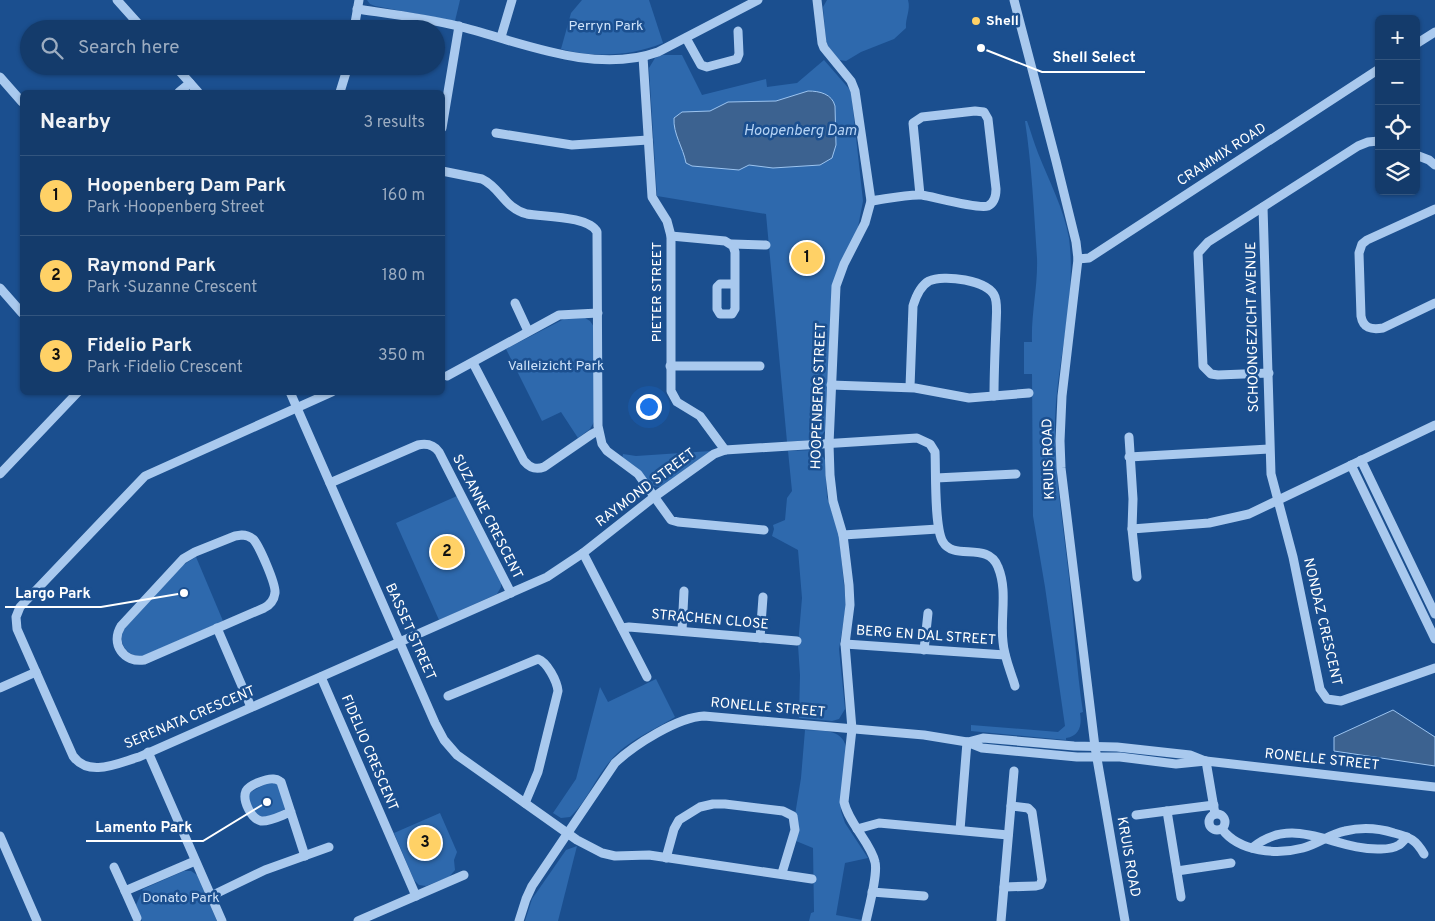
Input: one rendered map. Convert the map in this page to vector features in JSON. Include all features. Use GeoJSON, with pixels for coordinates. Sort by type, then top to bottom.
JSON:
{"type":"FeatureCollection","features":[{"type":"Feature","properties":{"kind":"street"},"geometry":{"type":"LineString","coordinates":[[118,0],[135,20]]}},
{"type":"Feature","properties":{"kind":"street"},"geometry":{"type":"LineString","coordinates":[[501,37],[512,0]]}},
{"type":"Feature","properties":{"kind":"street"},"geometry":{"type":"LineString","coordinates":[[445,23],[586,60],[643,58],[686,38],[758,0]]}},
{"type":"Feature","properties":{"kind":"street","name":"HOOPENBERG STREET"},"geometry":{"type":"LineString","coordinates":[[817,0],[822,43],[851,81],[855,91],[871,201],[865,223],[844,264],[836,286],[829,444],[833,502],[843,535],[850,604],[845,644],[852,729],[844,802],[848,814],[875,861],[872,892],[866,921]]}},
{"type":"Feature","properties":{"kind":"street","name":"KRUIS ROAD"},"geometry":{"type":"LineString","coordinates":[[1014,0],[1076,242],[1078,259],[1062,396],[1060,459],[1095,747],[1124,921]]}},
{"type":"Feature","properties":{"kind":"street"},"geometry":{"type":"LineString","coordinates":[[356,20],[358,5],[429,20]]}},
{"type":"Feature","properties":{"kind":"street"},"geometry":{"type":"LineString","coordinates":[[445,110],[459,26]]}},
{"type":"Feature","properties":{"kind":"street"},"geometry":{"type":"LineString","coordinates":[[686,38],[702,65],[707,67],[737,59],[739,54],[738,31]]}},
{"type":"Feature","properties":{"kind":"street"},"geometry":{"type":"LineString","coordinates":[[1420,41],[1435,32]]}},
{"type":"Feature","properties":{"kind":"street","name":"PIETER STREET"},"geometry":{"type":"LineString","coordinates":[[643,58],[652,197],[667,221],[671,236],[671,391],[673,397],[678,402],[700,416],[725,450]]}},
{"type":"Feature","properties":{"kind":"street","name":"CRAMMIX ROAD"},"geometry":{"type":"LineString","coordinates":[[1078,259],[1089,258],[1375,72]]}},
{"type":"Feature","properties":{"kind":"street"},"geometry":{"type":"LineString","coordinates":[[183,75],[196,90]]}},
{"type":"Feature","properties":{"kind":"street"},"geometry":{"type":"LineString","coordinates":[[341,90],[345,75]]}},
{"type":"Feature","properties":{"kind":"street"},"geometry":{"type":"LineString","coordinates":[[0,77],[20,100]]}},
{"type":"Feature","properties":{"kind":"street"},"geometry":{"type":"LineString","coordinates":[[181,90],[190,83]]}},
{"type":"Feature","properties":{"kind":"street"},"geometry":{"type":"LineString","coordinates":[[871,201],[920,195],[978,205],[988,206],[992,203],[996,190],[988,124],[984,112],[975,111],[916,119],[914,123],[920,195]]}},
{"type":"Feature","properties":{"kind":"street"},"geometry":{"type":"LineString","coordinates":[[496,133],[572,145],[648,140]]}},
{"type":"Feature","properties":{"kind":"street"},"geometry":{"type":"LineString","coordinates":[[1268,373],[1218,375],[1212,374],[1203,366],[1198,253],[1208,242],[1358,146],[1375,141]]}},
{"type":"Feature","properties":{"kind":"street"},"geometry":{"type":"LineString","coordinates":[[1420,157],[1435,165]]}},
{"type":"Feature","properties":{"kind":"street"},"geometry":{"type":"LineString","coordinates":[[445,172],[487,181],[506,203],[520,212],[592,225],[597,232],[598,432],[607,451],[638,474],[668,517],[674,521],[764,530]]}},
{"type":"Feature","properties":{"kind":"street","name":"SCHOONGEZICHT AVENUE"},"geometry":{"type":"LineString","coordinates":[[1263,206],[1271,474],[1278,499]]}},
{"type":"Feature","properties":{"kind":"street"},"geometry":{"type":"LineString","coordinates":[[1435,209],[1367,240],[1362,244],[1358,252],[1361,316],[1362,322],[1366,326],[1376,329],[1383,328],[1435,303]]}},
{"type":"Feature","properties":{"kind":"street"},"geometry":{"type":"LineString","coordinates":[[671,236],[725,241],[732,244],[766,245]]}},
{"type":"Feature","properties":{"kind":"street"},"geometry":{"type":"LineString","coordinates":[[732,244],[735,252],[735,284]]}},
{"type":"Feature","properties":{"kind":"street"},"geometry":{"type":"LineString","coordinates":[[910,387],[913,306],[915,299],[923,285],[942,278],[980,284],[987,287],[994,295],[996,310],[994,396]]}},
{"type":"Feature","properties":{"kind":"street"},"geometry":{"type":"LineString","coordinates":[[0,288],[20,311]]}},
{"type":"Feature","properties":{"kind":"street"},"geometry":{"type":"LineString","coordinates":[[515,303],[528,332]]}},
{"type":"Feature","properties":{"kind":"street"},"geometry":{"type":"LineString","coordinates":[[447,376],[559,315],[598,313]]}},
{"type":"Feature","properties":{"kind":"street"},"geometry":{"type":"LineString","coordinates":[[473,363],[524,462],[530,467],[544,467],[592,434],[598,432]]}},
{"type":"Feature","properties":{"kind":"street"},"geometry":{"type":"LineString","coordinates":[[670,366],[760,366]]}},
{"type":"Feature","properties":{"kind":"street"},"geometry":{"type":"LineString","coordinates":[[831,385],[910,387],[964,397],[1029,393]]}},
{"type":"Feature","properties":{"kind":"street"},"geometry":{"type":"LineString","coordinates":[[0,474],[75,395]]}},
{"type":"Feature","properties":{"kind":"street","name":"BASSET STREET"},"geometry":{"type":"LineString","coordinates":[[291,395],[435,723],[444,740],[465,761],[590,848],[602,853],[615,856],[644,855],[782,873],[812,879]]}},
{"type":"Feature","properties":{"kind":"street","name":"SERENATA CRESCENT"},"geometry":{"type":"LineString","coordinates":[[325,395],[145,476],[18,612],[17,629],[73,756],[80,764],[90,768],[99,768],[138,757],[400,643]]}},
{"type":"Feature","properties":{"kind":"street"},"geometry":{"type":"LineString","coordinates":[[1132,529],[1209,523],[1249,514],[1435,425]]}},
{"type":"Feature","properties":{"kind":"street"},"geometry":{"type":"LineString","coordinates":[[1129,437],[1133,498],[1132,529],[1137,577]]}},
{"type":"Feature","properties":{"kind":"street","name":"RAYMOND STREET"},"geometry":{"type":"LineString","coordinates":[[400,643],[547,577],[583,553],[654,497],[714,454],[725,450],[917,438],[930,444],[935,452],[936,478]]}},
{"type":"Feature","properties":{"kind":"street","name":"SUZANNE CRESCENT"},"geometry":{"type":"LineString","coordinates":[[330,483],[418,445],[428,444],[434,447],[439,452],[511,594]]}},
{"type":"Feature","properties":{"kind":"street"},"geometry":{"type":"LineString","coordinates":[[1129,457],[1270,449]]}},
{"type":"Feature","properties":{"kind":"street"},"geometry":{"type":"LineString","coordinates":[[1361,460],[1435,614]]}},
{"type":"Feature","properties":{"kind":"street"},"geometry":{"type":"LineString","coordinates":[[1351,465],[1435,640]]}},
{"type":"Feature","properties":{"kind":"street"},"geometry":{"type":"LineString","coordinates":[[843,535],[938,529],[936,478],[1016,474]]}},
{"type":"Feature","properties":{"kind":"street","name":"NONDAZ CRESCENT"},"geometry":{"type":"LineString","coordinates":[[1278,499],[1294,557],[1320,689],[1323,695],[1328,699],[1341,701],[1435,668]]}},
{"type":"Feature","properties":{"kind":"street","name":"BERG EN DAL STREET"},"geometry":{"type":"LineString","coordinates":[[938,529],[942,542],[951,549],[987,554],[994,559],[1000,569],[1004,593],[1002,633],[1005,655],[1015,686]]}},
{"type":"Feature","properties":{"kind":"street"},"geometry":{"type":"LineString","coordinates":[[245,535],[252,538],[256,544],[275,586],[275,595],[268,606],[217,628],[140,661],[126,657],[116,642],[117,633],[121,626],[183,560],[196,552],[235,536],[245,535]]}},
{"type":"Feature","properties":{"kind":"street"},"geometry":{"type":"LineString","coordinates":[[583,553],[647,677]]}},
{"type":"Feature","properties":{"kind":"street"},"geometry":{"type":"LineString","coordinates":[[682,631],[684,591]]}},
{"type":"Feature","properties":{"kind":"street"},"geometry":{"type":"LineString","coordinates":[[760,638],[763,597]]}},
{"type":"Feature","properties":{"kind":"street"},"geometry":{"type":"LineString","coordinates":[[924,650],[928,613]]}},
{"type":"Feature","properties":{"kind":"street","name":"STRACHEN CLOSE"},"geometry":{"type":"LineString","coordinates":[[622,628],[630,627],[796,641]]}},
{"type":"Feature","properties":{"kind":"street"},"geometry":{"type":"LineString","coordinates":[[217,628],[251,708]]}},
{"type":"Feature","properties":{"kind":"street","name":"BERG EN DAL STREET"},"geometry":{"type":"LineString","coordinates":[[845,644],[1005,655]]}},
{"type":"Feature","properties":{"kind":"street"},"geometry":{"type":"LineString","coordinates":[[448,696],[538,659],[543,661],[557,683],[558,691],[538,772],[525,803]]}},
{"type":"Feature","properties":{"kind":"street"},"geometry":{"type":"LineString","coordinates":[[0,688],[36,672]]}},
{"type":"Feature","properties":{"kind":"street","name":"FIDELIO CRESCENT"},"geometry":{"type":"LineString","coordinates":[[321,677],[416,896]]}},
{"type":"Feature","properties":{"kind":"street","name":"RONELLE STREET"},"geometry":{"type":"LineString","coordinates":[[519,921],[532,886],[615,763],[633,749],[686,719],[704,716],[924,735],[967,742],[982,748],[1077,757],[1120,757],[1176,764],[1206,761],[1435,787]]}},
{"type":"Feature","properties":{"kind":"street","name":"RONELLE STREET"},"geometry":{"type":"LineString","coordinates":[[967,742],[982,738],[1074,746],[1117,747],[1190,755],[1206,761]]}},
{"type":"Feature","properties":{"kind":"street"},"geometry":{"type":"LineString","coordinates":[[960,830],[967,742]]}},
{"type":"Feature","properties":{"kind":"street"},"geometry":{"type":"LineString","coordinates":[[148,752],[222,921]]}},
{"type":"Feature","properties":{"kind":"street"},"geometry":{"type":"LineString","coordinates":[[1206,761],[1214,810]]}},
{"type":"Feature","properties":{"kind":"street"},"geometry":{"type":"LineString","coordinates":[[1001,921],[1014,772]]}},
{"type":"Feature","properties":{"kind":"street"},"geometry":{"type":"LineString","coordinates":[[291,812],[265,820],[257,820],[252,815],[246,800],[246,792],[250,787],[271,779],[279,780],[283,785],[305,856]]}},
{"type":"Feature","properties":{"kind":"street"},"geometry":{"type":"LineString","coordinates":[[666,858],[670,841],[679,820],[700,807],[724,804],[783,811],[793,816],[795,826],[782,873]]}},
{"type":"Feature","properties":{"kind":"street"},"geometry":{"type":"LineString","coordinates":[[1004,887],[1036,886],[1040,885],[1042,880],[1032,812],[1028,808],[1011,806]]}},
{"type":"Feature","properties":{"kind":"street"},"geometry":{"type":"LineString","coordinates":[[1136,815],[1167,811],[1214,810],[1224,819],[1225,824],[1222,829],[1226,834],[1240,844],[1267,851],[1304,848],[1347,830],[1368,828],[1384,830],[1408,837],[1418,844],[1424,854]]}},
{"type":"Feature","properties":{"kind":"street"},"geometry":{"type":"LineString","coordinates":[[1167,811],[1181,897]]}},
{"type":"Feature","properties":{"kind":"street"},"geometry":{"type":"LineString","coordinates":[[857,830],[878,824],[1008,835]]}},
{"type":"Feature","properties":{"kind":"street"},"geometry":{"type":"LineString","coordinates":[[1252,848],[1265,838],[1283,833],[1327,838],[1356,847],[1374,849],[1394,847],[1408,837]]}},
{"type":"Feature","properties":{"kind":"street"},"geometry":{"type":"LineString","coordinates":[[0,836],[37,921]]}},
{"type":"Feature","properties":{"kind":"street"},"geometry":{"type":"LineString","coordinates":[[211,896],[265,870],[329,847]]}},
{"type":"Feature","properties":{"kind":"street"},"geometry":{"type":"LineString","coordinates":[[124,891],[196,861]]}},
{"type":"Feature","properties":{"kind":"street"},"geometry":{"type":"LineString","coordinates":[[1177,871],[1231,863]]}},
{"type":"Feature","properties":{"kind":"street"},"geometry":{"type":"LineString","coordinates":[[114,867],[137,918]]}},
{"type":"Feature","properties":{"kind":"street"},"geometry":{"type":"LineString","coordinates":[[358,921],[464,875]]}},
{"type":"Feature","properties":{"kind":"street"},"geometry":{"type":"LineString","coordinates":[[872,892],[924,896]]}},
{"type":"Feature","properties":{"kind":"green space"},"geometry":{"type":"Polygon","coordinates":[[[367,0],[460,0],[455,21],[375,6],[367,0]]]}},
{"type":"Feature","properties":{"kind":"green space","name":"Perryn Park"},"geometry":{"type":"Polygon","coordinates":[[[582,0],[649,0],[663,43],[638,51],[613,54],[587,54],[561,49],[571,13],[582,0]]]}},
{"type":"Feature","properties":{"kind":"green space"},"geometry":{"type":"Polygon","coordinates":[[[827,0],[908,0],[906,28],[894,39],[861,52],[846,61],[839,60],[826,41],[823,7],[827,0]]]}},
{"type":"Feature","properties":{"kind":"green space"},"geometry":{"type":"Polygon","coordinates":[[[663,55],[682,55],[702,95],[766,79],[767,87],[797,83],[824,60],[851,91],[863,201],[858,227],[832,288],[825,431],[819,439],[787,442],[766,214],[657,196],[649,68],[655,58],[663,55]]]}},
{"type":"Feature","properties":{"kind":"green space"},"geometry":{"type":"Polygon","coordinates":[[[1025,121],[1027,121],[1064,216],[1069,238],[1071,261],[1069,306],[1057,396],[1055,439],[1059,498],[1083,712],[1080,713],[1081,722],[1079,729],[1074,735],[1066,738],[1066,740],[971,731],[971,725],[1058,732],[1065,726],[1033,516],[1032,374],[1024,374],[1024,342],[1032,342],[1037,258],[1025,121]]]}},
{"type":"Feature","properties":{"kind":"green space","name":"Valleizicht Park"},"geometry":{"type":"Polygon","coordinates":[[[585,318],[594,327],[594,422],[590,429],[578,438],[561,412],[542,421],[506,349],[564,319],[585,318]]]}},
{"type":"Feature","properties":{"kind":"green space"},"geometry":{"type":"Polygon","coordinates":[[[814,450],[821,453],[825,460],[827,497],[839,534],[846,606],[839,649],[845,709],[839,719],[832,721],[799,718],[800,675],[798,645],[802,598],[798,550],[772,536],[773,525],[785,520],[787,498],[792,491],[788,451],[814,450]]]}},
{"type":"Feature","properties":{"kind":"green space"},"geometry":{"type":"Polygon","coordinates":[[[711,451],[660,487],[653,486],[642,474],[622,459],[623,454],[636,456],[711,451]]]}},
{"type":"Feature","properties":{"kind":"green space"},"geometry":{"type":"Polygon","coordinates":[[[457,496],[501,582],[501,587],[497,594],[439,620],[396,523],[457,496]]]}},
{"type":"Feature","properties":{"kind":"green space"},"geometry":{"type":"Polygon","coordinates":[[[196,557],[223,621],[143,656],[129,652],[123,645],[123,630],[183,565],[196,557]]]}},
{"type":"Feature","properties":{"kind":"green space"},"geometry":{"type":"Polygon","coordinates":[[[656,679],[675,717],[633,741],[617,753],[581,805],[570,817],[561,818],[553,813],[576,779],[600,687],[608,702],[656,679]]]}},
{"type":"Feature","properties":{"kind":"green space"},"geometry":{"type":"Polygon","coordinates":[[[805,730],[830,732],[840,736],[846,747],[841,811],[845,823],[868,858],[845,863],[836,915],[861,921],[809,921],[811,913],[814,912],[813,848],[796,841],[799,826],[795,815],[801,778],[805,730]]]}},
{"type":"Feature","properties":{"kind":"green space"},"geometry":{"type":"Polygon","coordinates":[[[271,781],[277,782],[286,807],[272,816],[256,816],[248,799],[249,793],[271,781]]]}},
{"type":"Feature","properties":{"kind":"green space"},"geometry":{"type":"Polygon","coordinates":[[[440,813],[457,852],[454,860],[455,870],[449,877],[426,886],[419,885],[414,880],[394,833],[440,813]]]}},
{"type":"Feature","properties":{"kind":"green space"},"geometry":{"type":"Polygon","coordinates":[[[577,846],[558,921],[525,921],[532,899],[566,850],[577,846]]]}},
{"type":"Feature","properties":{"kind":"green space","name":"Donato Park"},"geometry":{"type":"Polygon","coordinates":[[[184,871],[191,871],[197,875],[217,921],[142,921],[136,905],[143,889],[184,871]]]}},
{"type":"Feature","properties":{"kind":"water","name":"Hoopenberg Dam"},"geometry":{"type":"Polygon","coordinates":[[[808,91],[825,94],[835,106],[836,145],[832,158],[820,165],[773,168],[749,165],[739,170],[692,166],[686,163],[674,124],[674,118],[682,112],[710,111],[728,102],[776,101],[808,91]]]}},
{"type":"Feature","properties":{"kind":"water"},"geometry":{"type":"Polygon","coordinates":[[[1393,710],[1435,737],[1435,766],[1334,751],[1334,737],[1393,710]]]}},
{"type":"Feature","properties":{"kind":"place","name":"Shell"},"geometry":{"type":"Point","coordinates":[976,21]}},
{"type":"Feature","properties":{"kind":"place","name":"Shell Select"},"geometry":{"type":"Point","coordinates":[981,48]}},
{"type":"Feature","properties":{"kind":"place","name":"Hoopenberg Dam Park"},"geometry":{"type":"Point","coordinates":[807,258]}},
{"type":"Feature","properties":{"kind":"place","name":"Raymond Park"},"geometry":{"type":"Point","coordinates":[447,552]}},
{"type":"Feature","properties":{"kind":"place","name":"Largo Park"},"geometry":{"type":"Point","coordinates":[184,593]}},
{"type":"Feature","properties":{"kind":"place","name":"Lamento Park"},"geometry":{"type":"Point","coordinates":[267,802]}},
{"type":"Feature","properties":{"kind":"place","name":"Fidelio Park"},"geometry":{"type":"Point","coordinates":[425,843]}}]}
